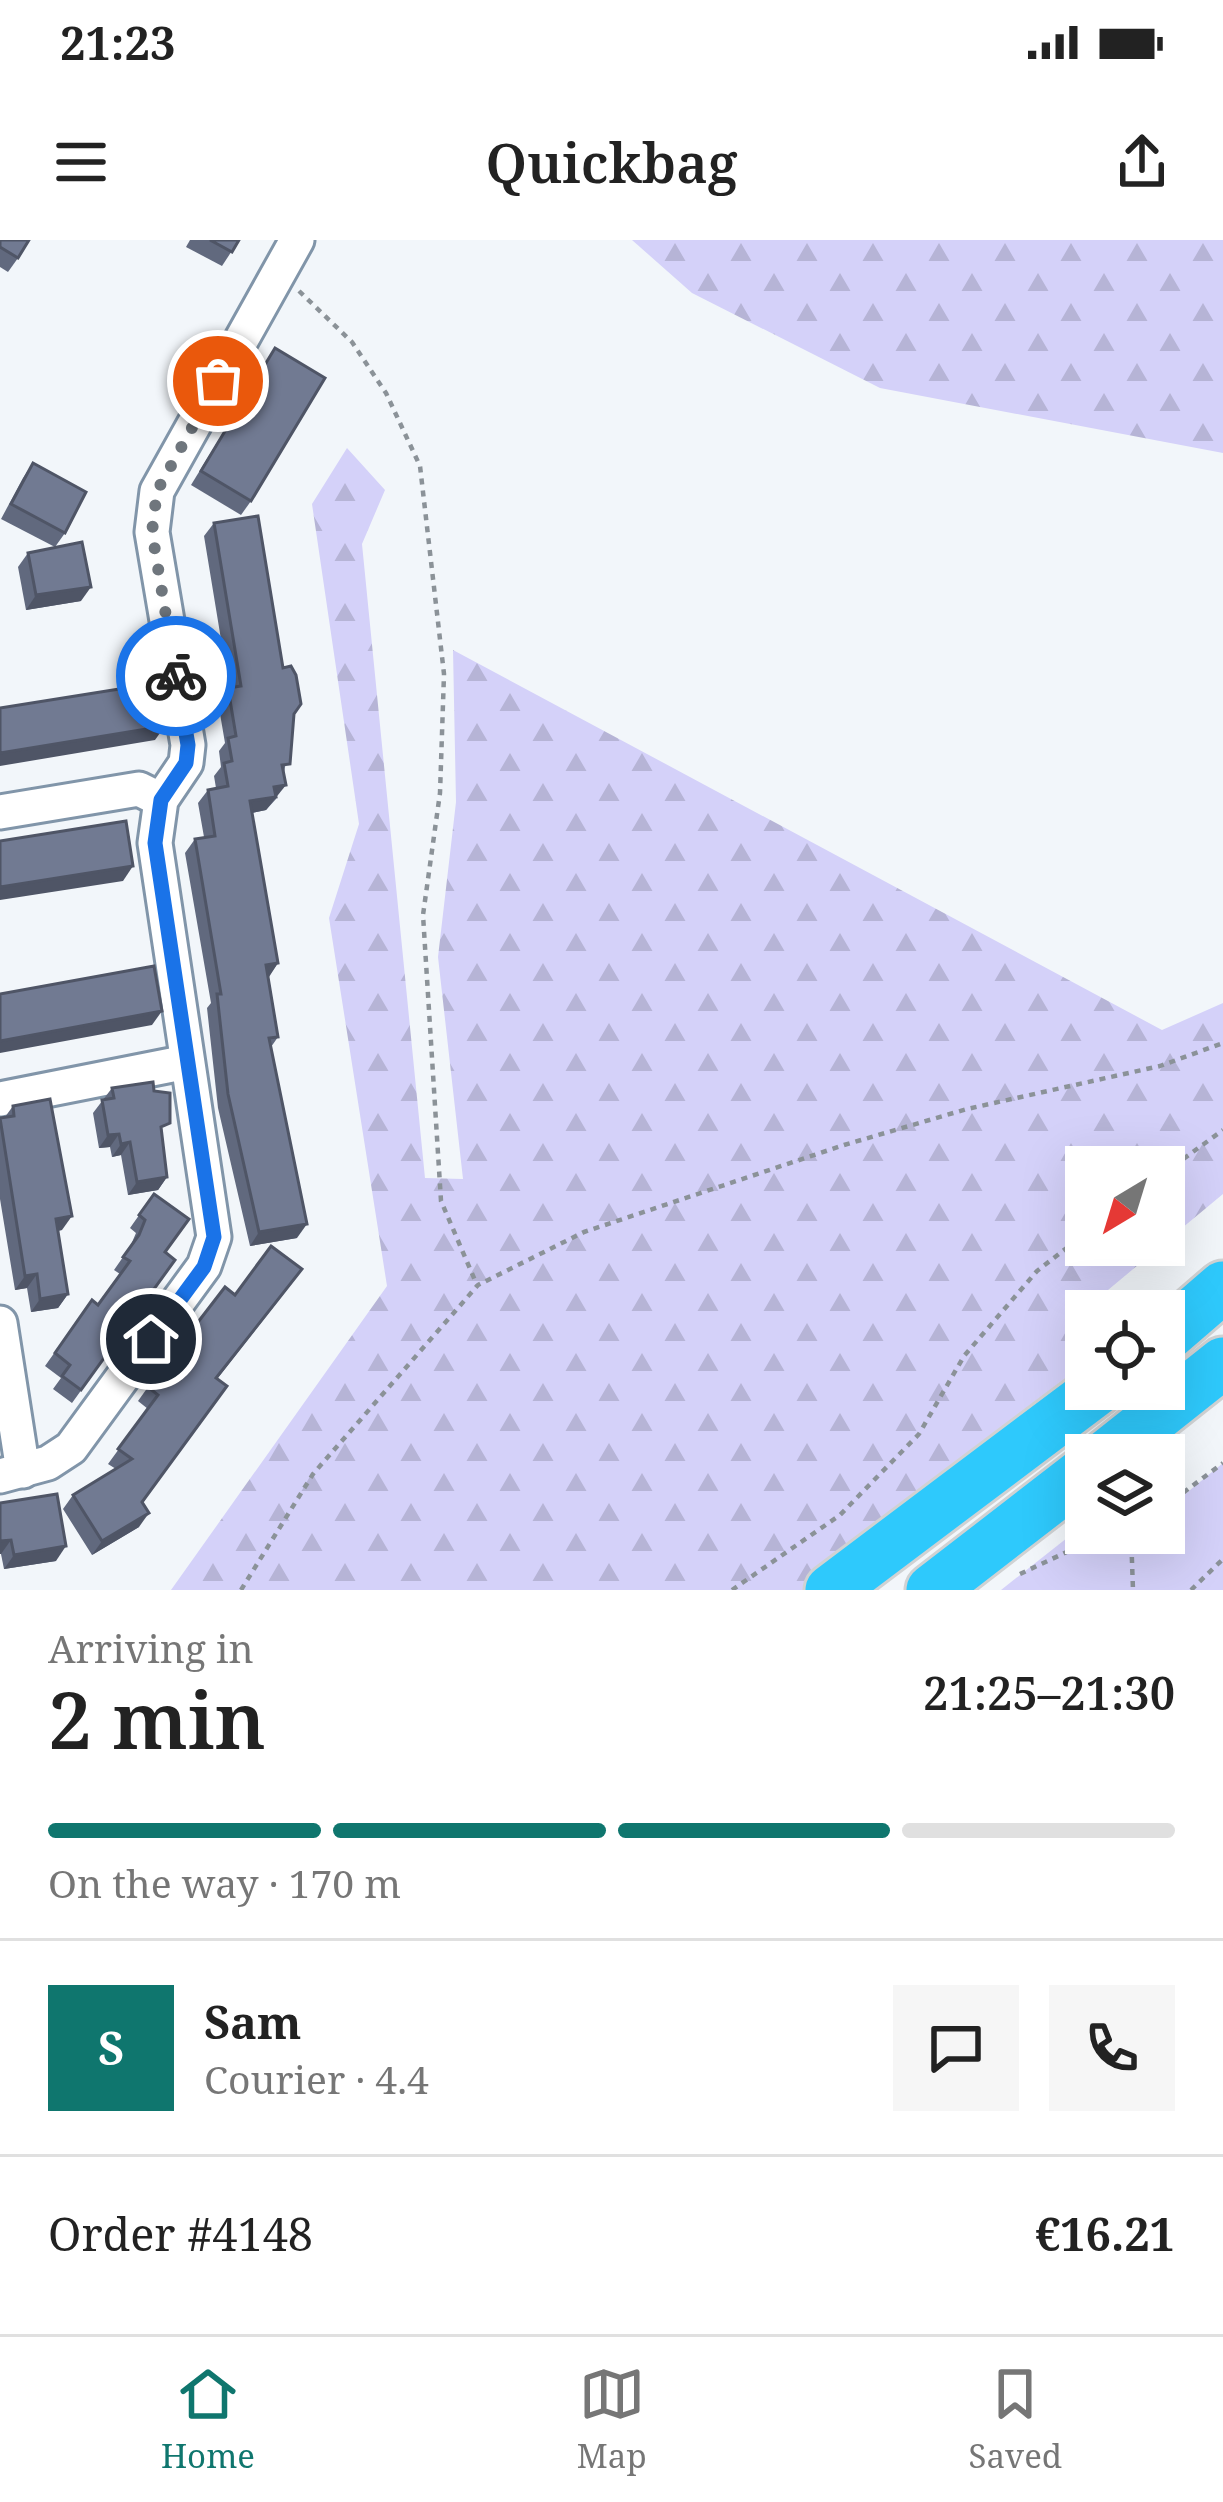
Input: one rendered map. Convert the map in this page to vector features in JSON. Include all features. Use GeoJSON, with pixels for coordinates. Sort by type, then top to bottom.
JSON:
{"type":"FeatureCollection","features":[{"type":"Feature","properties":{"kind":"highway"},"geometry":{"type":"LineString","coordinates":[[1185,1320],[1223,1287]]}},
{"type":"Feature","properties":{"kind":"highway"},"geometry":{"type":"LineString","coordinates":[[1134,1434],[1207,1376]]}},
{"type":"Feature","properties":{"kind":"highway"},"geometry":{"type":"LineString","coordinates":[[831,1590],[1070,1410]]}},
{"type":"Feature","properties":{"kind":"highway"},"geometry":{"type":"LineString","coordinates":[[932,1590],[1065,1487]]}},
{"type":"Feature","properties":{"kind":"street"},"geometry":{"type":"LineString","coordinates":[[0,1323],[12,1473],[70,1448],[204,1267],[214,1237],[155,843],[161,800],[186,763],[188,745],[152,532],[157,491],[297,240]]}},
{"type":"Feature","properties":{"kind":"street"},"geometry":{"type":"LineString","coordinates":[[0,812],[139,789],[161,800]]}},
{"type":"Feature","properties":{"kind":"street"},"geometry":{"type":"LineString","coordinates":[[0,1100],[187,1062]]}},
{"type":"Feature","properties":{"kind":"path"},"geometry":{"type":"LineString","coordinates":[[280,277],[352,342],[386,393],[420,466],[445,674],[440,793],[423,915],[441,1201],[478,1285]]}},
{"type":"Feature","properties":{"kind":"path"},"geometry":{"type":"LineString","coordinates":[[241,1590],[314,1474],[478,1285],[584,1232],[844,1145],[967,1108],[1160,1066],[1223,1043]]}},
{"type":"Feature","properties":{"kind":"path"},"geometry":{"type":"LineString","coordinates":[[1185,1157],[1223,1130]]}},
{"type":"Feature","properties":{"kind":"path"},"geometry":{"type":"LineString","coordinates":[[732,1590],[840,1515],[919,1434],[964,1356],[1037,1271],[1065,1249]]}},
{"type":"Feature","properties":{"kind":"path"},"geometry":{"type":"LineString","coordinates":[[1185,1492],[1223,1463]]}},
{"type":"Feature","properties":{"kind":"path"},"geometry":{"type":"LineString","coordinates":[[1006,1580],[1065,1553]]}},
{"type":"Feature","properties":{"kind":"path"},"geometry":{"type":"LineString","coordinates":[[1132,1554],[1133,1590]]}},
{"type":"Feature","properties":{"kind":"path"},"geometry":{"type":"LineString","coordinates":[[1191,1590],[1223,1559]]}},
{"type":"Feature","properties":{"kind":"green space"},"geometry":{"type":"Polygon","coordinates":[[[632,240],[1223,240],[1223,453],[880,388],[692,293],[632,240]]]}},
{"type":"Feature","properties":{"kind":"green space"},"geometry":{"type":"Polygon","coordinates":[[[347,448],[385,490],[362,544],[425,1178],[463,1179],[438,957],[456,802],[453,650],[1162,1030],[1223,1003],[1223,1194],[1185,1226],[1185,1146],[1065,1146],[1065,1266],[1137,1266],[1108,1290],[1065,1290],[1065,1396],[911,1524],[803,1590],[171,1590],[387,1286],[329,918],[359,824],[312,504],[347,448]]]}},
{"type":"Feature","properties":{"kind":"green space"},"geometry":{"type":"Polygon","coordinates":[[[1223,1463],[1223,1590],[1001,1590],[1065,1540],[1065,1554],[1185,1554],[1185,1494],[1223,1463]]]}},
{"type":"Feature","properties":{"kind":"building"},"geometry":{"type":"Polygon","coordinates":[[[0,240],[29,240],[18,258],[0,247],[0,240]]]}},
{"type":"Feature","properties":{"kind":"building"},"geometry":{"type":"Polygon","coordinates":[[[210,240],[239,240],[232,252],[210,240]]]}},
{"type":"Feature","properties":{"kind":"building"},"geometry":{"type":"Polygon","coordinates":[[[275,348],[325,378],[251,501],[201,471],[275,348]]]}},
{"type":"Feature","properties":{"kind":"building"},"geometry":{"type":"Polygon","coordinates":[[[33,463],[86,492],[65,533],[11,504],[33,463]]]}},
{"type":"Feature","properties":{"kind":"building"},"geometry":{"type":"Polygon","coordinates":[[[258,516],[283,668],[291,666],[296,675],[301,704],[294,714],[290,764],[282,765],[286,785],[274,787],[276,797],[250,801],[278,963],[266,965],[278,1037],[269,1038],[307,1224],[259,1232],[228,1094],[217,994],[221,994],[195,839],[215,836],[208,790],[228,786],[224,763],[232,761],[228,738],[236,736],[228,688],[241,686],[214,523],[258,516]]]}},
{"type":"Feature","properties":{"kind":"building"},"geometry":{"type":"Polygon","coordinates":[[[82,542],[91,587],[36,595],[28,553],[82,542]]]}},
{"type":"Feature","properties":{"kind":"building"},"geometry":{"type":"Polygon","coordinates":[[[157,683],[165,726],[0,753],[0,708],[157,683]]]}},
{"type":"Feature","properties":{"kind":"building"},"geometry":{"type":"Polygon","coordinates":[[[126,821],[133,866],[0,887],[0,841],[126,821]]]}},
{"type":"Feature","properties":{"kind":"building"},"geometry":{"type":"Polygon","coordinates":[[[154,966],[162,1011],[0,1041],[0,994],[154,966]]]}},
{"type":"Feature","properties":{"kind":"building"},"geometry":{"type":"Polygon","coordinates":[[[153,1082],[154,1091],[170,1093],[170,1123],[161,1127],[167,1177],[137,1182],[130,1142],[121,1144],[119,1134],[108,1135],[102,1100],[114,1098],[112,1088],[153,1082]]]}},
{"type":"Feature","properties":{"kind":"building"},"geometry":{"type":"Polygon","coordinates":[[[50,1099],[72,1216],[56,1219],[68,1294],[40,1299],[37,1274],[25,1276],[0,1118],[14,1116],[13,1106],[50,1099]]]}},
{"type":"Feature","properties":{"kind":"building"},"geometry":{"type":"Polygon","coordinates":[[[154,1194],[189,1219],[165,1252],[175,1260],[81,1390],[62,1376],[70,1365],[55,1353],[92,1300],[98,1305],[130,1261],[123,1257],[139,1235],[145,1220],[139,1215],[154,1194]]]}},
{"type":"Feature","properties":{"kind":"building"},"geometry":{"type":"Polygon","coordinates":[[[271,1246],[302,1269],[216,1378],[227,1386],[142,1502],[149,1513],[102,1541],[73,1495],[132,1459],[118,1449],[158,1395],[148,1387],[225,1287],[235,1295],[271,1246]]]}},
{"type":"Feature","properties":{"kind":"building"},"geometry":{"type":"Polygon","coordinates":[[[57,1494],[66,1546],[14,1555],[11,1540],[0,1541],[0,1503],[57,1494]]]}},
{"type":"Feature","properties":{"kind":"way so far"},"geometry":{"type":"LineString","coordinates":[[176,676],[152,532],[157,491],[218,381]]}},
{"type":"Feature","properties":{"kind":"route"},"geometry":{"type":"LineString","coordinates":[[151,1339],[204,1267],[214,1237],[155,843],[161,800],[186,763],[188,745],[176,676]]}}]}
